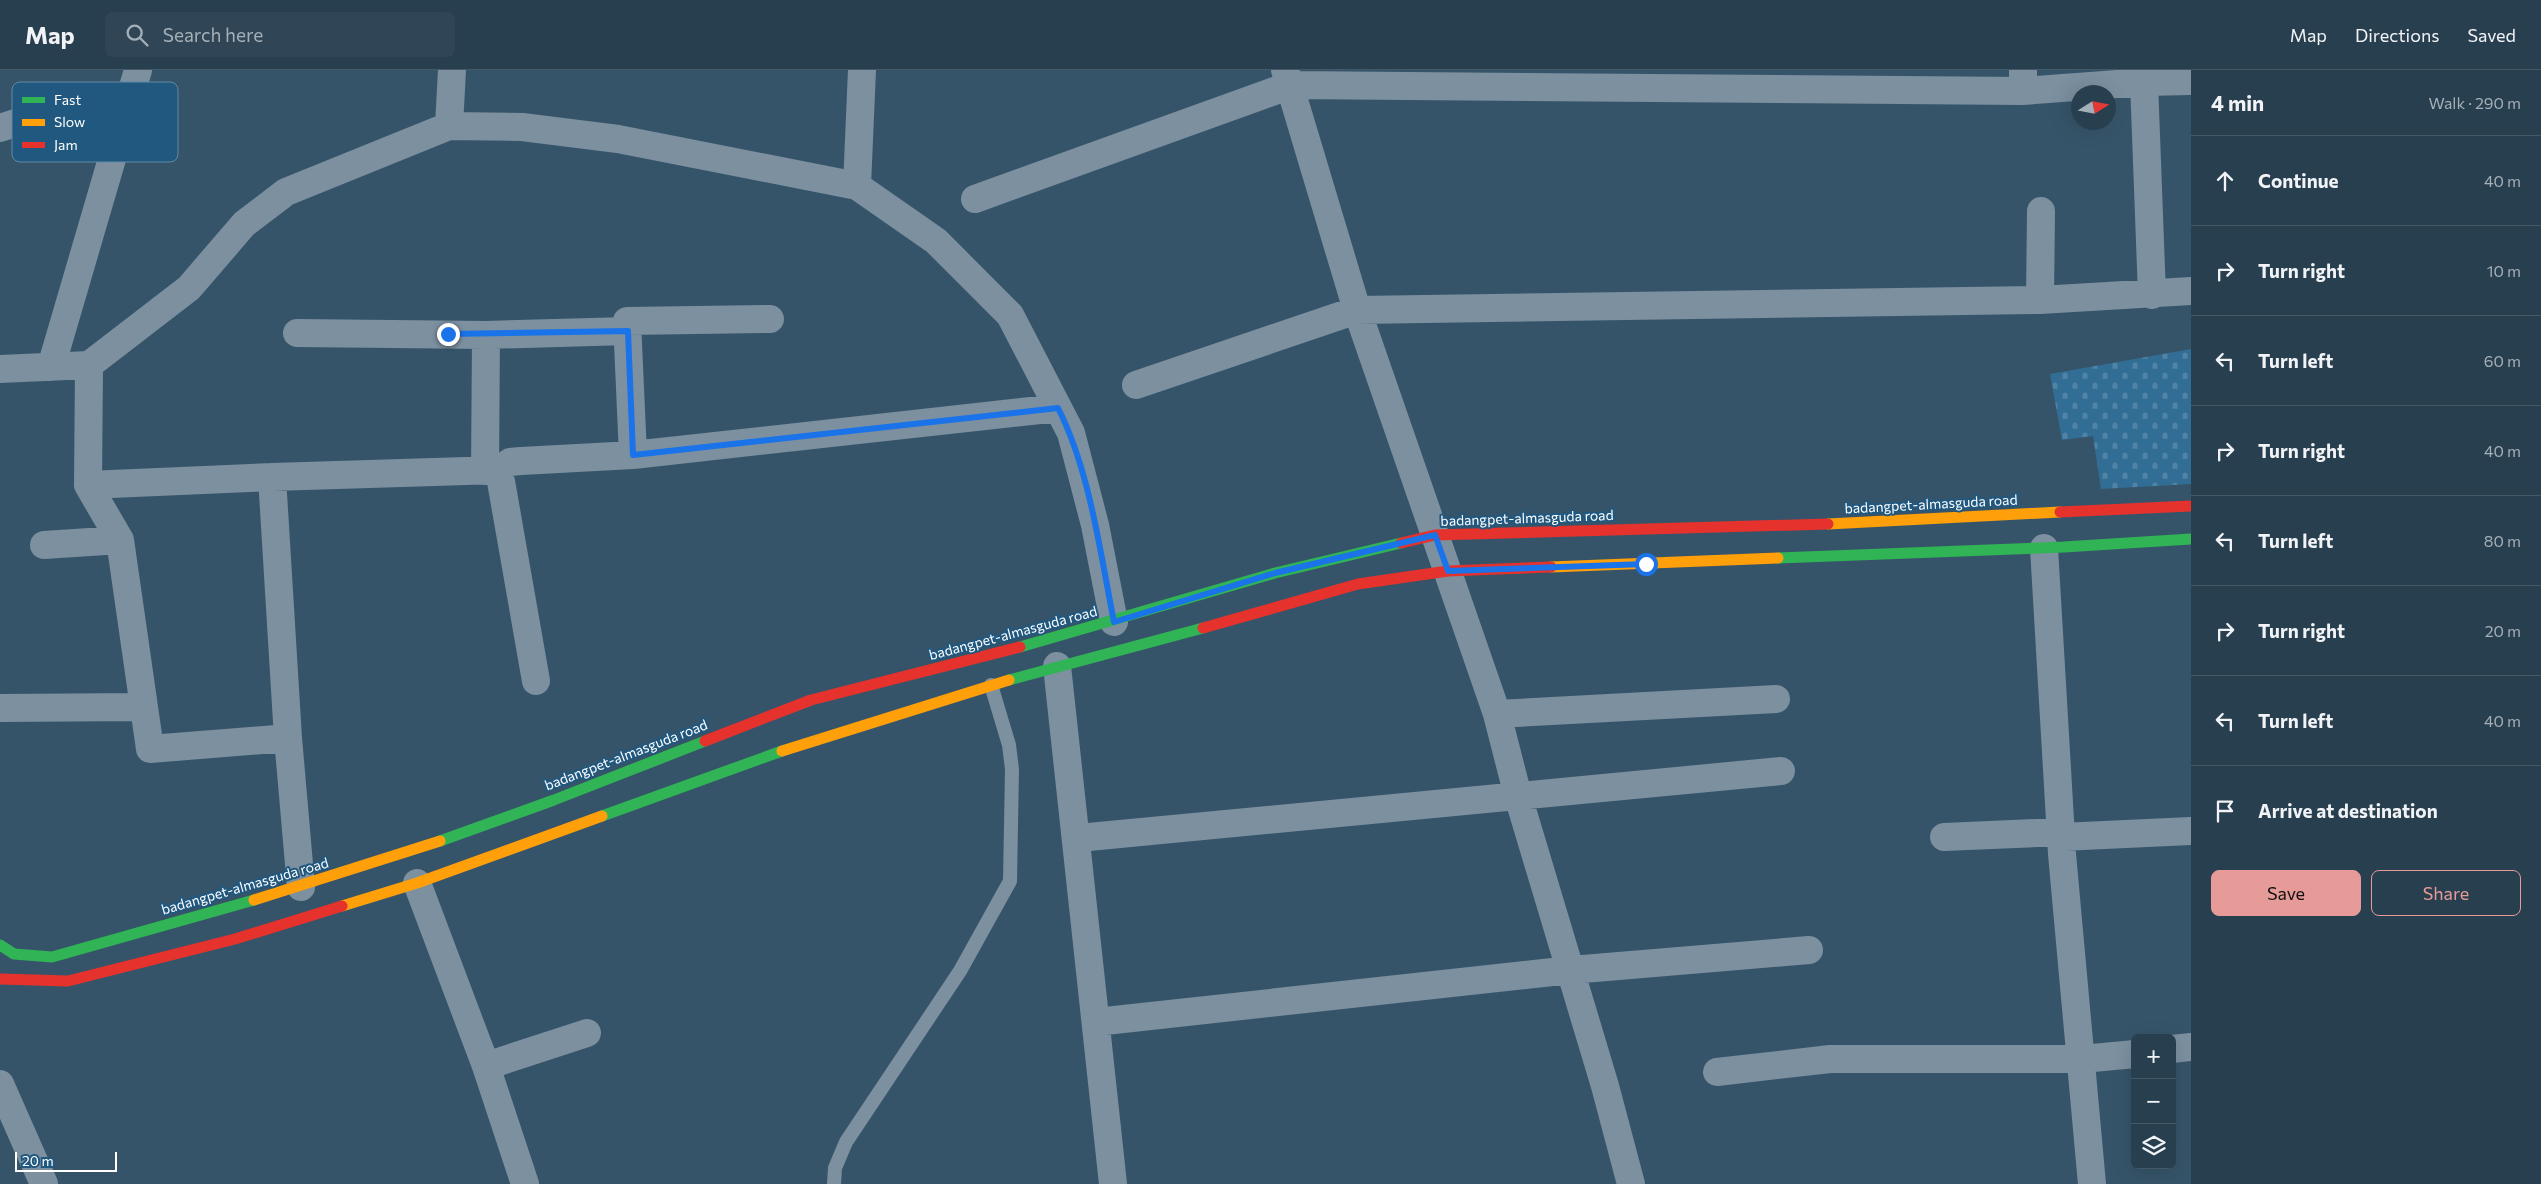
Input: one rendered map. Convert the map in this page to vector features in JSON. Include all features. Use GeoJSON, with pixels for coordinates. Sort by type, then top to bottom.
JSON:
{"type":"FeatureCollection","features":[{"type":"Feature","properties":{"kind":"street"},"geometry":{"type":"LineString","coordinates":[[134,82],[138,70]]}},
{"type":"Feature","properties":{"kind":"street"},"geometry":{"type":"LineString","coordinates":[[449,126],[452,70]]}},
{"type":"Feature","properties":{"kind":"street"},"geometry":{"type":"LineString","coordinates":[[857,186],[862,70]]}},
{"type":"Feature","properties":{"kind":"street"},"geometry":{"type":"LineString","coordinates":[[1288,78],[1357,310],[1497,714],[1518,796],[1571,970],[1628,1184]]}},
{"type":"Feature","properties":{"kind":"street"},"geometry":{"type":"LineString","coordinates":[[975,199],[1288,78],[2191,81]]}},
{"type":"Feature","properties":{"kind":"street"},"geometry":{"type":"LineString","coordinates":[[2144,82],[2152,295]]}},
{"type":"Feature","properties":{"kind":"street"},"geometry":{"type":"LineString","coordinates":[[0,128],[12,124]]}},
{"type":"Feature","properties":{"kind":"street"},"geometry":{"type":"LineString","coordinates":[[0,369],[89,365],[189,288],[244,224],[286,192],[449,126],[522,127],[618,139],[857,186],[936,241],[1010,315],[1071,434],[1093,516],[1114,622]]}},
{"type":"Feature","properties":{"kind":"street"},"geometry":{"type":"LineString","coordinates":[[51,367],[111,162]]}},
{"type":"Feature","properties":{"kind":"street"},"geometry":{"type":"LineString","coordinates":[[2040,300],[2041,211]]}},
{"type":"Feature","properties":{"kind":"street"},"geometry":{"type":"LineString","coordinates":[[1136,385],[1357,310],[2040,300],[2152,295],[2191,291]]}},
{"type":"Feature","properties":{"kind":"street"},"geometry":{"type":"LineString","coordinates":[[633,455],[627,321],[770,319]]}},
{"type":"Feature","properties":{"kind":"street"},"geometry":{"type":"LineString","coordinates":[[297,333],[486,335],[628,331]]}},
{"type":"Feature","properties":{"kind":"street"},"geometry":{"type":"LineString","coordinates":[[486,335],[492,470],[536,681]]}},
{"type":"Feature","properties":{"kind":"street"},"geometry":{"type":"LineString","coordinates":[[89,365],[88,485],[120,540],[150,748],[288,738]]}},
{"type":"Feature","properties":{"kind":"street"},"geometry":{"type":"LineString","coordinates":[[88,485],[492,470],[510,462],[633,455],[1058,408]]}},
{"type":"Feature","properties":{"kind":"street"},"geometry":{"type":"LineString","coordinates":[[272,477],[288,738],[300,887]]}},
{"type":"Feature","properties":{"kind":"street","name":"badangpet-almasguda road"},"geometry":{"type":"LineString","coordinates":[[7,949],[52,957],[300,887],[403,854],[554,800],[811,700],[984,658],[1114,622],[1275,573],[1435,535],[1806,525],[2191,506]]}},
{"type":"Feature","properties":{"kind":"street"},"geometry":{"type":"LineString","coordinates":[[7,949],[1,980],[68,981],[235,939],[417,883],[816,739],[991,684],[1120,652],[1358,584],[1448,571],[2044,548],[2191,539]]}},
{"type":"Feature","properties":{"kind":"street"},"geometry":{"type":"LineString","coordinates":[[44,545],[120,540]]}},
{"type":"Feature","properties":{"kind":"street"},"geometry":{"type":"LineString","coordinates":[[2044,548],[2061,834],[2092,1184]]}},
{"type":"Feature","properties":{"kind":"street"},"geometry":{"type":"LineString","coordinates":[[1058,666],[1114,1184]]}},
{"type":"Feature","properties":{"kind":"street"},"geometry":{"type":"LineString","coordinates":[[1497,714],[1776,699]]}},
{"type":"Feature","properties":{"kind":"street"},"geometry":{"type":"LineString","coordinates":[[0,708],[143,706]]}},
{"type":"Feature","properties":{"kind":"street"},"geometry":{"type":"LineString","coordinates":[[1078,838],[1782,772]]}},
{"type":"Feature","properties":{"kind":"street"},"geometry":{"type":"LineString","coordinates":[[1944,837],[2191,831]]}},
{"type":"Feature","properties":{"kind":"street"},"geometry":{"type":"LineString","coordinates":[[417,883],[486,1066],[525,1184]]}},
{"type":"Feature","properties":{"kind":"street"},"geometry":{"type":"LineString","coordinates":[[1096,1022],[1571,970],[1809,950]]}},
{"type":"Feature","properties":{"kind":"street"},"geometry":{"type":"LineString","coordinates":[[486,1066],[588,1033]]}},
{"type":"Feature","properties":{"kind":"street"},"geometry":{"type":"LineString","coordinates":[[2176,1049],[2191,1047]]}},
{"type":"Feature","properties":{"kind":"street"},"geometry":{"type":"LineString","coordinates":[[1717,1072],[1830,1059],[2082,1059],[2131,1054]]}},
{"type":"Feature","properties":{"kind":"street"},"geometry":{"type":"LineString","coordinates":[[0,1084],[44,1184]]}},
{"type":"Feature","properties":{"kind":"lane"},"geometry":{"type":"LineString","coordinates":[[834,1184],[835,1168],[846,1142],[960,971],[1010,881],[1012,769],[1009,745],[991,684]]}},
{"type":"Feature","properties":{"kind":"green space"},"geometry":{"type":"Polygon","coordinates":[[[2191,349],[2191,484],[2101,489],[2093,436],[2062,440],[2050,374],[2191,349]]]}},
{"type":"Feature","properties":{"kind":"traffic: fast"},"geometry":{"type":"LineString","coordinates":[[1778,558],[2064,547],[2191,539]]}},
{"type":"Feature","properties":{"kind":"traffic: fast"},"geometry":{"type":"LineString","coordinates":[[1020,647],[1275,573],[1401,543]]}},
{"type":"Feature","properties":{"kind":"traffic: fast"},"geometry":{"type":"LineString","coordinates":[[1009,680],[1203,628]]}},
{"type":"Feature","properties":{"kind":"traffic: fast"},"geometry":{"type":"LineString","coordinates":[[440,841],[554,800],[705,741]]}},
{"type":"Feature","properties":{"kind":"traffic: fast"},"geometry":{"type":"LineString","coordinates":[[602,816],[782,751]]}},
{"type":"Feature","properties":{"kind":"traffic: fast"},"geometry":{"type":"LineString","coordinates":[[0,945],[14,954],[52,957],[254,900]]}},
{"type":"Feature","properties":{"kind":"traffic: slow"},"geometry":{"type":"LineString","coordinates":[[1828,524],[2060,512]]}},
{"type":"Feature","properties":{"kind":"traffic: slow"},"geometry":{"type":"LineString","coordinates":[[1551,567],[1778,558]]}},
{"type":"Feature","properties":{"kind":"traffic: slow"},"geometry":{"type":"LineString","coordinates":[[782,751],[1009,680]]}},
{"type":"Feature","properties":{"kind":"traffic: slow"},"geometry":{"type":"LineString","coordinates":[[342,906],[417,883],[602,816]]}},
{"type":"Feature","properties":{"kind":"traffic: slow"},"geometry":{"type":"LineString","coordinates":[[254,900],[440,841]]}},
{"type":"Feature","properties":{"kind":"traffic: jam"},"geometry":{"type":"LineString","coordinates":[[2060,512],[2191,506]]}},
{"type":"Feature","properties":{"kind":"traffic: jam"},"geometry":{"type":"LineString","coordinates":[[1401,543],[1435,535],[1828,524]]}},
{"type":"Feature","properties":{"kind":"traffic: jam"},"geometry":{"type":"LineString","coordinates":[[1203,628],[1358,584],[1448,571],[1551,567]]}},
{"type":"Feature","properties":{"kind":"traffic: jam"},"geometry":{"type":"LineString","coordinates":[[705,741],[811,700],[1020,647]]}},
{"type":"Feature","properties":{"kind":"traffic: jam"},"geometry":{"type":"LineString","coordinates":[[0,979],[68,981],[235,939],[342,906]]}},
{"type":"Feature","properties":{"kind":"route"},"geometry":{"type":"LineString","coordinates":[[448,334],[486,335],[628,331],[633,455],[1058,408],[1071,434],[1095,526],[1114,622],[1275,573],[1435,535],[1448,571],[1646,564]]}}]}
